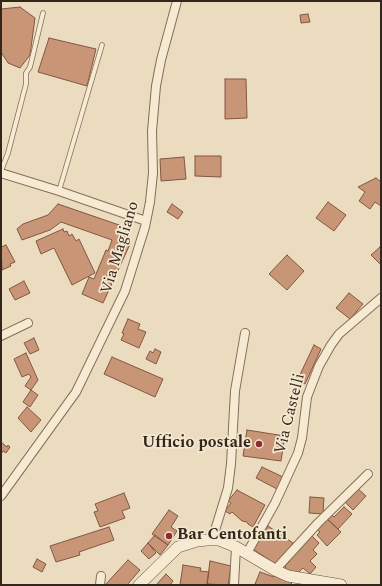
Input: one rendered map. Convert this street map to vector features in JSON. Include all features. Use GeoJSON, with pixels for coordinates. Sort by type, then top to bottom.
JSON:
{"type":"FeatureCollection","features":[{"type":"Feature","properties":{"kind":"street","name":"Via Magliano"},"geometry":{"type":"LineString","coordinates":[[1,496],[76,392],[126,291],[146,221],[153,183],[152,126],[156,86],[160,64],[177,1]]}},
{"type":"Feature","properties":{"kind":"street"},"geometry":{"type":"LineString","coordinates":[[1,172],[146,221]]}},
{"type":"Feature","properties":{"kind":"street","name":"Via Castelli"},"geometry":{"type":"LineString","coordinates":[[247,553],[275,503],[298,453],[302,438],[307,397],[318,366],[339,334],[381,298]]}},
{"type":"Feature","properties":{"kind":"street"},"geometry":{"type":"LineString","coordinates":[[1,336],[28,323]]}},
{"type":"Feature","properties":{"kind":"street"},"geometry":{"type":"LineString","coordinates":[[212,540],[228,488],[236,391],[245,333]]}},
{"type":"Feature","properties":{"kind":"street"},"geometry":{"type":"LineString","coordinates":[[275,570],[318,523],[368,474]]}},
{"type":"Feature","properties":{"kind":"street"},"geometry":{"type":"LineString","coordinates":[[139,585],[178,547],[197,541],[212,540],[219,540],[236,547],[288,576],[294,581],[340,585]]}},
{"type":"Feature","properties":{"kind":"street"},"geometry":{"type":"LineString","coordinates":[[234,585],[236,547]]}},
{"type":"Feature","properties":{"kind":"street"},"geometry":{"type":"LineString","coordinates":[[100,585],[101,576]]}},
{"type":"Feature","properties":{"kind":"lane"},"geometry":{"type":"LineString","coordinates":[[1,172],[8,153],[26,84],[26,74],[30,67],[43,13]]}},
{"type":"Feature","properties":{"kind":"lane"},"geometry":{"type":"LineString","coordinates":[[59,191],[102,45]]}},
{"type":"Feature","properties":{"kind":"building"},"geometry":{"type":"Polygon","coordinates":[[[20,7],[35,18],[30,55],[20,68],[8,63],[1,52],[1,9],[20,7]]]}},
{"type":"Feature","properties":{"kind":"building"},"geometry":{"type":"Polygon","coordinates":[[[308,14],[310,22],[301,23],[300,15],[308,14]]]}},
{"type":"Feature","properties":{"kind":"building"},"geometry":{"type":"Polygon","coordinates":[[[49,38],[96,49],[87,86],[38,72],[49,38]]]}},
{"type":"Feature","properties":{"kind":"building"},"geometry":{"type":"Polygon","coordinates":[[[225,79],[246,79],[247,118],[225,119],[225,79]]]}},
{"type":"Feature","properties":{"kind":"building"},"geometry":{"type":"Polygon","coordinates":[[[195,156],[221,156],[221,177],[195,176],[195,156]]]}},
{"type":"Feature","properties":{"kind":"building"},"geometry":{"type":"Polygon","coordinates":[[[184,157],[186,179],[161,181],[160,159],[184,157]]]}},
{"type":"Feature","properties":{"kind":"building"},"geometry":{"type":"Polygon","coordinates":[[[376,178],[381,182],[381,206],[375,202],[370,209],[359,201],[365,192],[358,187],[376,178]]]}},
{"type":"Feature","properties":{"kind":"building"},"geometry":{"type":"Polygon","coordinates":[[[328,202],[346,215],[334,231],[316,218],[328,202]]]}},
{"type":"Feature","properties":{"kind":"building"},"geometry":{"type":"Polygon","coordinates":[[[58,204],[125,227],[131,242],[103,303],[82,294],[89,277],[94,279],[106,250],[108,251],[112,240],[61,222],[50,230],[22,240],[17,229],[23,224],[48,215],[58,204]]]}},
{"type":"Feature","properties":{"kind":"building"},"geometry":{"type":"Polygon","coordinates":[[[172,204],[183,212],[178,219],[167,212],[172,204]]]}},
{"type":"Feature","properties":{"kind":"building"},"geometry":{"type":"Polygon","coordinates":[[[63,229],[64,232],[67,231],[69,236],[72,234],[76,241],[79,239],[95,273],[72,285],[54,248],[41,254],[36,241],[63,229]]]}},
{"type":"Feature","properties":{"kind":"building"},"geometry":{"type":"Polygon","coordinates":[[[6,245],[15,262],[10,264],[11,266],[2,270],[1,247],[6,245]]]}},
{"type":"Feature","properties":{"kind":"building"},"geometry":{"type":"Polygon","coordinates":[[[380,247],[381,248],[381,265],[371,255],[380,247]]]}},
{"type":"Feature","properties":{"kind":"building"},"geometry":{"type":"Polygon","coordinates":[[[287,255],[304,271],[287,290],[269,274],[287,255]]]}},
{"type":"Feature","properties":{"kind":"building"},"geometry":{"type":"Polygon","coordinates":[[[24,281],[30,293],[15,300],[9,289],[24,281]]]}},
{"type":"Feature","properties":{"kind":"building"},"geometry":{"type":"Polygon","coordinates":[[[349,293],[363,304],[350,319],[336,308],[349,293]]]}},
{"type":"Feature","properties":{"kind":"building"},"geometry":{"type":"Polygon","coordinates":[[[128,319],[140,324],[138,329],[146,332],[139,348],[121,340],[124,334],[122,333],[128,319]]]}},
{"type":"Feature","properties":{"kind":"building"},"geometry":{"type":"Polygon","coordinates":[[[34,338],[39,350],[30,354],[24,343],[34,338]]]}},
{"type":"Feature","properties":{"kind":"building"},"geometry":{"type":"Polygon","coordinates":[[[314,345],[321,349],[305,384],[297,381],[314,345]]]}},
{"type":"Feature","properties":{"kind":"building"},"geometry":{"type":"Polygon","coordinates":[[[155,349],[161,352],[156,364],[146,359],[150,351],[153,353],[155,349]]]}},
{"type":"Feature","properties":{"kind":"building"},"geometry":{"type":"Polygon","coordinates":[[[26,353],[38,380],[31,390],[25,386],[31,377],[29,374],[22,377],[14,359],[26,353]]]}},
{"type":"Feature","properties":{"kind":"building"},"geometry":{"type":"Polygon","coordinates":[[[112,357],[163,379],[155,397],[104,374],[112,357]]]}},
{"type":"Feature","properties":{"kind":"building"},"geometry":{"type":"Polygon","coordinates":[[[31,390],[38,395],[30,407],[23,402],[31,390]]]}},
{"type":"Feature","properties":{"kind":"building"},"geometry":{"type":"Polygon","coordinates":[[[27,407],[41,420],[31,432],[18,418],[27,407]]]}},
{"type":"Feature","properties":{"kind":"building"},"geometry":{"type":"Polygon","coordinates":[[[247,430],[285,436],[281,461],[243,456],[247,430]]]}},
{"type":"Feature","properties":{"kind":"building"},"geometry":{"type":"Polygon","coordinates":[[[1,442],[7,447],[8,445],[10,447],[6,453],[3,451],[1,454],[1,442]]]}},
{"type":"Feature","properties":{"kind":"building"},"geometry":{"type":"Polygon","coordinates":[[[262,467],[283,477],[277,489],[256,478],[262,467]]]}},
{"type":"Feature","properties":{"kind":"building"},"geometry":{"type":"Polygon","coordinates":[[[356,487],[366,496],[353,510],[343,500],[356,487]]]}},
{"type":"Feature","properties":{"kind":"building"},"geometry":{"type":"Polygon","coordinates":[[[237,490],[265,505],[253,527],[247,522],[242,521],[232,512],[230,514],[225,511],[231,503],[228,501],[237,490]]]}},
{"type":"Feature","properties":{"kind":"building"},"geometry":{"type":"Polygon","coordinates":[[[124,493],[130,508],[122,511],[125,518],[100,527],[94,512],[98,511],[95,504],[124,493]]]}},
{"type":"Feature","properties":{"kind":"building"},"geometry":{"type":"Polygon","coordinates":[[[310,497],[324,498],[323,514],[309,513],[310,497]]]}},
{"type":"Feature","properties":{"kind":"building"},"geometry":{"type":"Polygon","coordinates":[[[344,507],[352,514],[338,529],[326,518],[330,513],[334,517],[344,507]]]}},
{"type":"Feature","properties":{"kind":"building"},"geometry":{"type":"Polygon","coordinates":[[[169,510],[178,516],[171,527],[177,531],[168,545],[152,534],[169,510]]]}},
{"type":"Feature","properties":{"kind":"building"},"geometry":{"type":"Polygon","coordinates":[[[326,518],[341,532],[327,546],[317,535],[320,532],[315,528],[326,518]]]}},
{"type":"Feature","properties":{"kind":"building"},"geometry":{"type":"Polygon","coordinates":[[[268,526],[293,543],[278,566],[253,549],[268,526]]]}},
{"type":"Feature","properties":{"kind":"building"},"geometry":{"type":"Polygon","coordinates":[[[109,527],[114,540],[79,552],[80,555],[56,562],[50,546],[109,527]]]}},
{"type":"Feature","properties":{"kind":"building"},"geometry":{"type":"Polygon","coordinates":[[[310,534],[319,543],[313,550],[317,554],[310,561],[316,567],[310,574],[303,568],[297,574],[286,570],[285,566],[290,561],[287,558],[310,534]]]}},
{"type":"Feature","properties":{"kind":"building"},"geometry":{"type":"Polygon","coordinates":[[[155,535],[168,545],[160,555],[148,543],[155,535]]]}},
{"type":"Feature","properties":{"kind":"building"},"geometry":{"type":"Polygon","coordinates":[[[148,543],[156,553],[149,559],[141,551],[148,543]]]}},
{"type":"Feature","properties":{"kind":"building"},"geometry":{"type":"Polygon","coordinates":[[[37,559],[46,564],[42,572],[33,567],[37,559]]]}},
{"type":"Feature","properties":{"kind":"building"},"geometry":{"type":"Polygon","coordinates":[[[128,560],[140,570],[127,585],[105,585],[128,560]]]}},
{"type":"Feature","properties":{"kind":"building"},"geometry":{"type":"Polygon","coordinates":[[[210,561],[231,566],[228,585],[207,584],[210,561]]]}},
{"type":"Feature","properties":{"kind":"building"},"geometry":{"type":"Polygon","coordinates":[[[183,565],[201,568],[200,571],[209,572],[207,584],[213,585],[180,585],[183,565]]]}},
{"type":"Feature","properties":{"kind":"building"},"geometry":{"type":"Polygon","coordinates":[[[260,572],[274,577],[275,575],[292,582],[291,585],[257,585],[255,584],[260,572]]]}},
{"type":"Feature","properties":{"kind":"building"},"geometry":{"type":"Polygon","coordinates":[[[166,574],[173,581],[170,585],[156,585],[166,574]]]}},
{"type":"Feature","properties":{"kind":"place","name":"Ufficio postale"},"geometry":{"type":"Point","coordinates":[259,444]}},
{"type":"Feature","properties":{"kind":"place","name":"Bar Centofanti"},"geometry":{"type":"Point","coordinates":[169,536]}}]}
